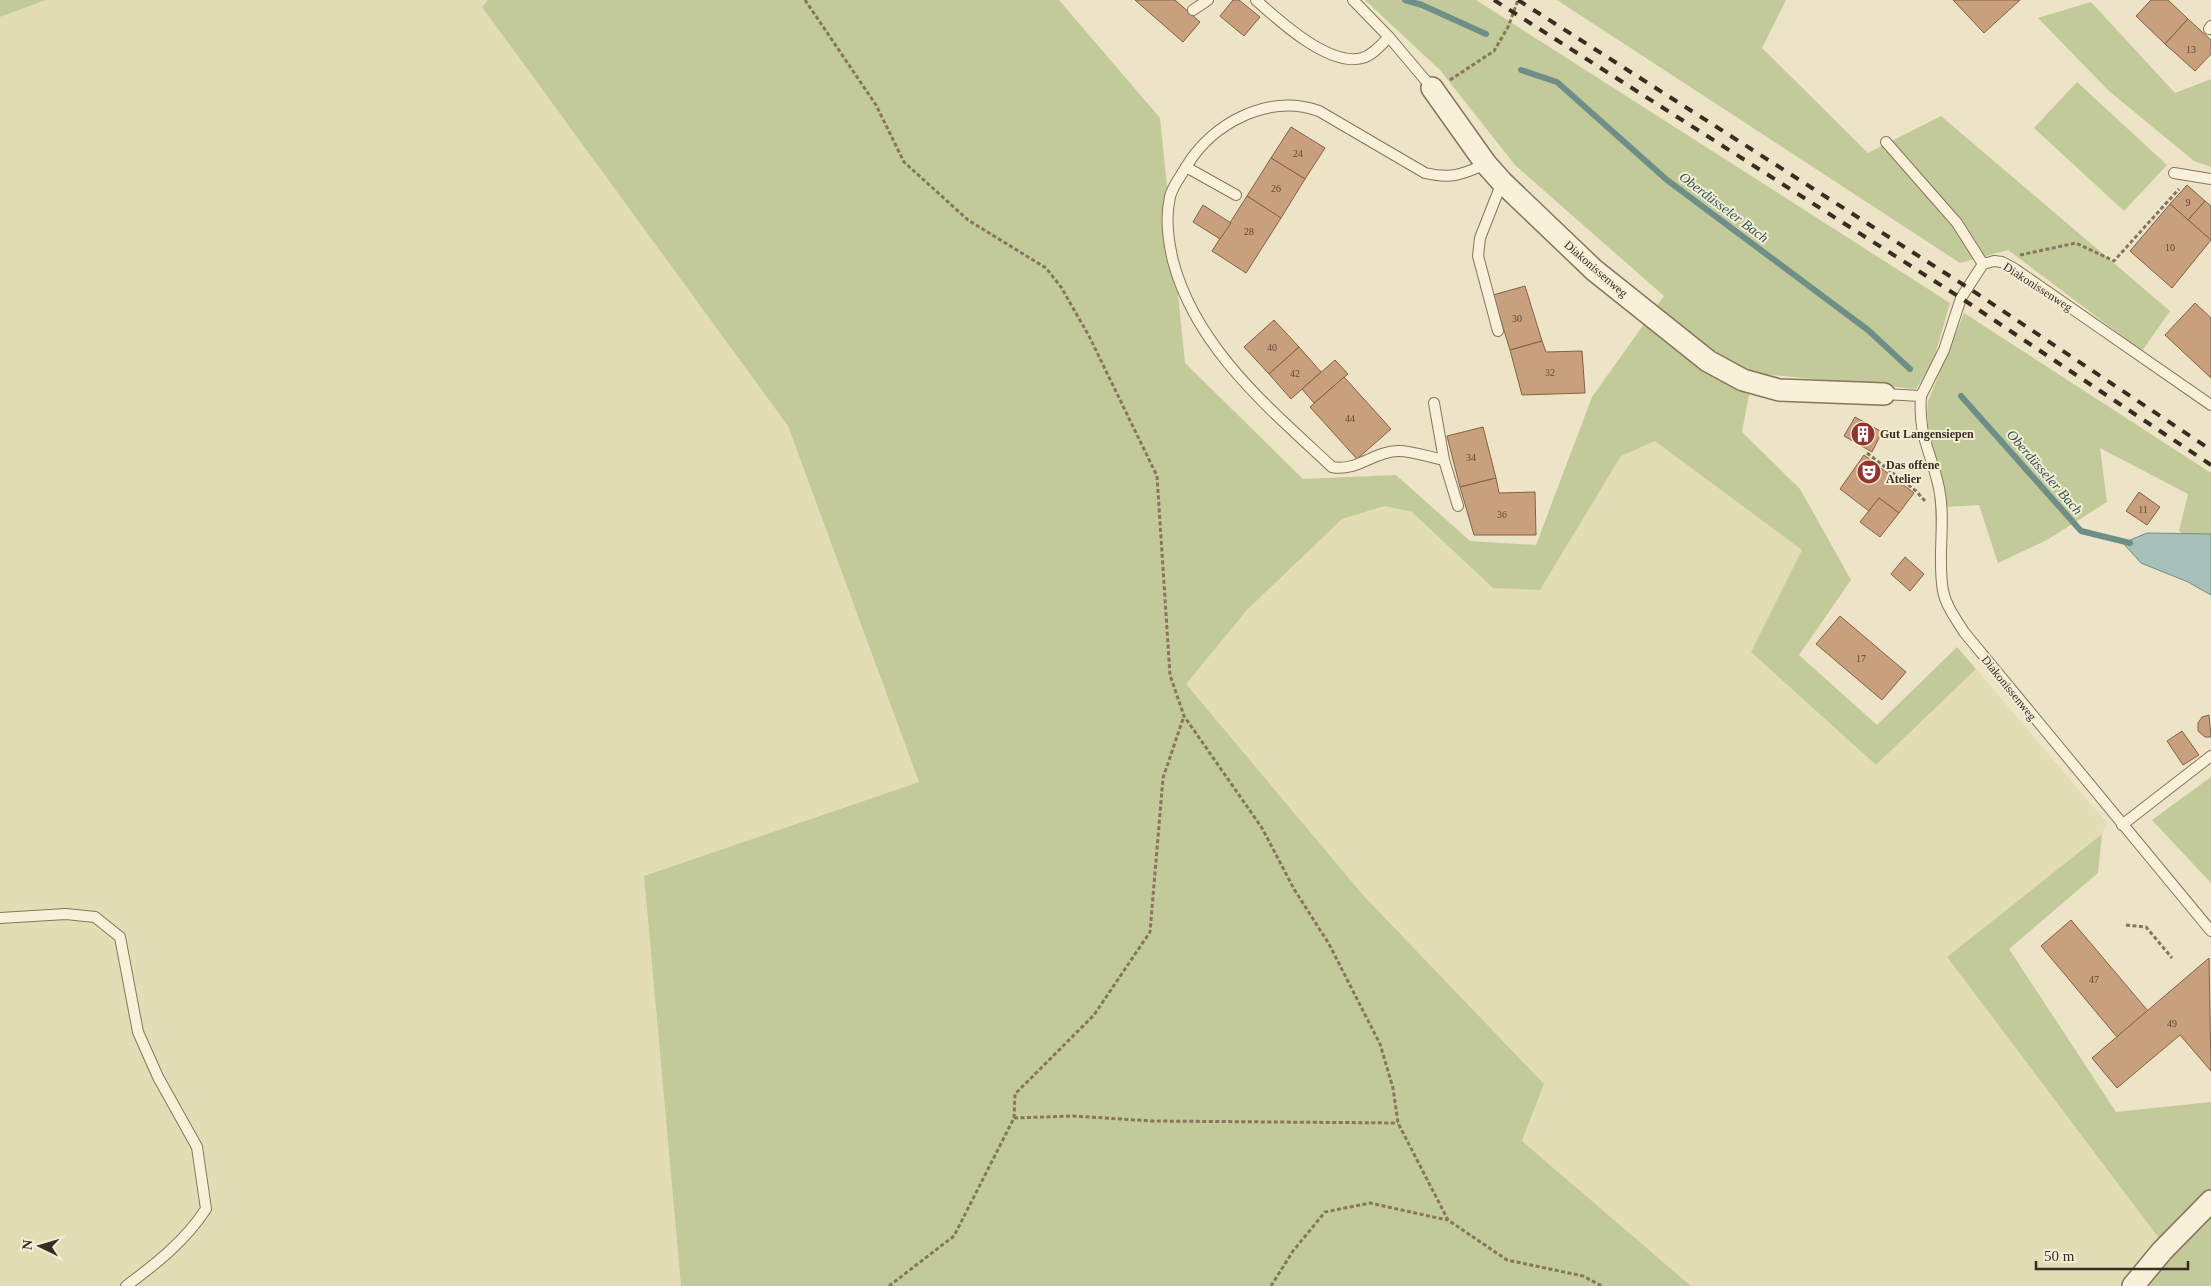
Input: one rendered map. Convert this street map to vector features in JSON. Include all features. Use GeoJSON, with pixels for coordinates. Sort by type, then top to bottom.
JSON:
{"type":"FeatureCollection","features":[{"type":"Feature","properties":{"kind":"street","name":"Diakonissenweg"},"geometry":{"type":"LineString","coordinates":[[1432,88],[1486,164],[1502,182],[1594,270],[1708,361],[1743,380],[1779,390],[1884,394]]}},
{"type":"Feature","properties":{"kind":"street"},"geometry":{"type":"LineString","coordinates":[[2134,1286],[2162,1251],[2211,1201]]}},
{"type":"Feature","properties":{"kind":"lane"},"geometry":{"type":"LineString","coordinates":[[1193,10],[1208,0]]}},
{"type":"Feature","properties":{"kind":"lane"},"geometry":{"type":"LineString","coordinates":[[1256,0],[1295,34],[1312,45],[1340,57],[1360,59],[1372,53],[1389,37]]}},
{"type":"Feature","properties":{"kind":"lane","name":"Diakonissenweg"},"geometry":{"type":"LineString","coordinates":[[1353,0],[1389,37],[1432,88]]}},
{"type":"Feature","properties":{"kind":"lane"},"geometry":{"type":"LineString","coordinates":[[1444,460],[1398,451],[1381,454],[1345,470],[1332,467],[1257,396],[1226,362],[1192,311],[1178,280],[1169,244],[1167,214],[1170,194],[1197,148],[1225,126],[1257,110],[1285,104],[1319,110],[1424,173],[1444,177],[1460,175],[1486,164]]}},
{"type":"Feature","properties":{"kind":"lane"},"geometry":{"type":"LineString","coordinates":[[1886,142],[1957,223],[1983,264]]}},
{"type":"Feature","properties":{"kind":"lane"},"geometry":{"type":"LineString","coordinates":[[1186,167],[1236,195]]}},
{"type":"Feature","properties":{"kind":"lane"},"geometry":{"type":"LineString","coordinates":[[2174,173],[2211,179]]}},
{"type":"Feature","properties":{"kind":"lane"},"geometry":{"type":"LineString","coordinates":[[1498,331],[1478,256],[1480,238],[1502,182]]}},
{"type":"Feature","properties":{"kind":"lane","name":"Diakonissenweg"},"geometry":{"type":"LineString","coordinates":[[2211,405],[2015,269],[2002,262],[1994,262],[1983,264],[1961,298],[1944,350],[1921,396],[1920,417],[1922,434],[1938,488],[1944,522],[1940,555],[1943,592],[1951,612],[1964,632],[2211,931]]}},
{"type":"Feature","properties":{"kind":"lane","name":"Diakonissenweg"},"geometry":{"type":"LineString","coordinates":[[1884,394],[1921,396]]}},
{"type":"Feature","properties":{"kind":"lane"},"geometry":{"type":"LineString","coordinates":[[1434,402],[1444,460],[1458,506]]}},
{"type":"Feature","properties":{"kind":"lane"},"geometry":{"type":"LineString","coordinates":[[2122,825],[2211,756]]}},
{"type":"Feature","properties":{"kind":"lane"},"geometry":{"type":"LineString","coordinates":[[0,918],[66,914],[95,917],[120,938],[138,1032],[158,1077],[197,1147],[206,1209],[192,1230],[150,1268],[126,1286]]}},
{"type":"Feature","properties":{"kind":"path"},"geometry":{"type":"LineString","coordinates":[[805,0],[876,104],[904,162],[968,220],[1046,268],[1061,288],[1089,336],[1157,476],[1170,675],[1184,716],[1262,828],[1294,889],[1329,944],[1380,1044],[1393,1088],[1398,1122],[1448,1220]]}},
{"type":"Feature","properties":{"kind":"path"},"geometry":{"type":"LineString","coordinates":[[1432,88],[1454,78],[1494,51],[1508,27],[1518,0]]}},
{"type":"Feature","properties":{"kind":"path"},"geometry":{"type":"LineString","coordinates":[[2018,255],[2076,243],[2114,261],[2183,185],[2174,173]]}},
{"type":"Feature","properties":{"kind":"path"},"geometry":{"type":"LineString","coordinates":[[1867,453],[1916,491],[1928,504],[1941,507]]}},
{"type":"Feature","properties":{"kind":"path"},"geometry":{"type":"LineString","coordinates":[[889,1286],[954,1236],[1014,1118],[1015,1094],[1094,1015],[1150,932],[1163,778],[1184,716]]}},
{"type":"Feature","properties":{"kind":"path"},"geometry":{"type":"LineString","coordinates":[[2126,926],[2146,927],[2172,958]]}},
{"type":"Feature","properties":{"kind":"path"},"geometry":{"type":"LineString","coordinates":[[1014,1118],[1073,1116],[1152,1122],[1398,1122]]}},
{"type":"Feature","properties":{"kind":"path"},"geometry":{"type":"LineString","coordinates":[[1271,1286],[1293,1251],[1325,1212],[1370,1203],[1448,1220],[1508,1260],[1583,1276],[1602,1286]]}},
{"type":"Feature","properties":{"kind":"shaded area"},"geometry":{"type":"Polygon","coordinates":[[[46,0],[488,0],[482,7],[788,426],[919,782],[644,876],[681,1286],[0,1286],[0,17],[46,0]]]}},
{"type":"Feature","properties":{"kind":"shaded area"},"geometry":{"type":"Polygon","coordinates":[[[1655,441],[1803,550],[1751,652],[1876,765],[1976,669],[2107,823],[2102,834],[1947,957],[2163,1242],[2127,1286],[1691,1286],[1522,1141],[1544,1084],[1363,895],[1185,684],[1247,610],[1342,519],[1385,506],[1412,512],[1442,539],[1540,590],[1621,456],[1655,441]]]}},
{"type":"Feature","properties":{"kind":"green space"},"geometry":{"type":"Polygon","coordinates":[[[0,0],[46,0],[0,17],[0,0]]]}},
{"type":"Feature","properties":{"kind":"green space"},"geometry":{"type":"Polygon","coordinates":[[[488,0],[1059,0],[1160,118],[1185,363],[1303,479],[1396,475],[1470,541],[1536,545],[1592,397],[1664,296],[1515,165],[1440,70],[1365,0],[1476,0],[1950,303],[1933,362],[1916,389],[1753,373],[1742,432],[1800,489],[1851,580],[1799,655],[1877,725],[1957,647],[1976,669],[1876,765],[1751,652],[1802,550],[1655,441],[1621,456],[1540,590],[1493,588],[1412,512],[1385,506],[1342,519],[1247,610],[1186,684],[1363,895],[1544,1084],[1522,1141],[1691,1286],[681,1286],[644,876],[919,782],[788,426],[482,7],[488,0]]]}},
{"type":"Feature","properties":{"kind":"green space"},"geometry":{"type":"Polygon","coordinates":[[[1557,0],[1786,0],[1762,48],[1868,153],[1941,116],[2170,311],[2142,351],[2008,250],[1960,263],[1557,0]]]}},
{"type":"Feature","properties":{"kind":"green space"},"geometry":{"type":"Polygon","coordinates":[[[2091,2],[2175,93],[2211,79],[2211,167],[2194,161],[2109,91],[2038,18],[2091,2]]]}},
{"type":"Feature","properties":{"kind":"green space"},"geometry":{"type":"Polygon","coordinates":[[[2077,82],[2167,165],[2124,211],[2034,128],[2077,82]]]}},
{"type":"Feature","properties":{"kind":"green space"},"geometry":{"type":"Polygon","coordinates":[[[1964,313],[2211,473],[2211,553],[2179,531],[2188,494],[2100,448],[2107,502],[2047,540],[1998,563],[1979,505],[1944,507],[1943,493],[1928,428],[1928,401],[1964,313]]]}},
{"type":"Feature","properties":{"kind":"green space"},"geometry":{"type":"Polygon","coordinates":[[[2211,777],[2211,883],[2152,820],[2211,777]]]}},
{"type":"Feature","properties":{"kind":"green space"},"geometry":{"type":"Polygon","coordinates":[[[2102,834],[2098,873],[2009,949],[2116,1112],[2211,1102],[2211,1286],[2127,1286],[2162,1242],[1947,957],[2102,834]]]}},
{"type":"Feature","properties":{"kind":"water"},"geometry":{"type":"Polygon","coordinates":[[[2147,533],[2211,534],[2211,595],[2188,582],[2141,563],[2123,543],[2147,533]]]}},
{"type":"Feature","properties":{"kind":"building"},"geometry":{"type":"Polygon","coordinates":[[[1135,0],[1175,0],[1200,22],[1183,42],[1135,0]]]}},
{"type":"Feature","properties":{"kind":"building"},"geometry":{"type":"Polygon","coordinates":[[[1233,0],[1239,0],[1260,17],[1244,36],[1220,16],[1233,0]]]}},
{"type":"Feature","properties":{"kind":"building"},"geometry":{"type":"Polygon","coordinates":[[[1953,0],[2020,0],[1984,33],[1953,0]]]}},
{"type":"Feature","properties":{"kind":"building"},"geometry":{"type":"Polygon","coordinates":[[[2151,0],[2168,0],[2188,19],[2165,44],[2136,16],[2151,0]]]}},
{"type":"Feature","properties":{"kind":"building"},"geometry":{"type":"Polygon","coordinates":[[[2188,19],[2211,40],[2211,54],[2195,71],[2165,44],[2188,19]]]}},
{"type":"Feature","properties":{"kind":"building"},"geometry":{"type":"Polygon","coordinates":[[[1291,127],[1325,148],[1305,179],[1271,158],[1291,127]]]}},
{"type":"Feature","properties":{"kind":"building"},"geometry":{"type":"Polygon","coordinates":[[[1271,158],[1305,179],[1281,218],[1247,196],[1271,158]]]}},
{"type":"Feature","properties":{"kind":"building"},"geometry":{"type":"Polygon","coordinates":[[[2187,185],[2205,201],[2188,220],[2170,204],[2187,185]]]}},
{"type":"Feature","properties":{"kind":"building"},"geometry":{"type":"Polygon","coordinates":[[[1247,196],[1281,218],[1246,273],[1212,251],[1247,196]]]}},
{"type":"Feature","properties":{"kind":"building"},"geometry":{"type":"Polygon","coordinates":[[[2205,201],[2211,206],[2211,240],[2188,220],[2205,201]]]}},
{"type":"Feature","properties":{"kind":"building"},"geometry":{"type":"Polygon","coordinates":[[[2170,204],[2211,240],[2172,288],[2130,251],[2170,204]]]}},
{"type":"Feature","properties":{"kind":"building"},"geometry":{"type":"Polygon","coordinates":[[[1203,205],[1231,223],[1220,239],[1193,222],[1203,205]]]}},
{"type":"Feature","properties":{"kind":"building"},"geometry":{"type":"Polygon","coordinates":[[[1525,286],[1542,341],[1510,350],[1493,295],[1525,286]]]}},
{"type":"Feature","properties":{"kind":"building"},"geometry":{"type":"Polygon","coordinates":[[[2195,303],[2211,318],[2211,378],[2165,335],[2195,303]]]}},
{"type":"Feature","properties":{"kind":"building"},"geometry":{"type":"Polygon","coordinates":[[[1274,320],[1299,347],[1269,374],[1244,347],[1274,320]]]}},
{"type":"Feature","properties":{"kind":"building"},"geometry":{"type":"Polygon","coordinates":[[[1542,341],[1546,352],[1582,351],[1585,393],[1522,395],[1510,350],[1542,341]]]}},
{"type":"Feature","properties":{"kind":"building"},"geometry":{"type":"Polygon","coordinates":[[[1299,347],[1321,372],[1291,399],[1269,374],[1299,347]]]}},
{"type":"Feature","properties":{"kind":"building"},"geometry":{"type":"Polygon","coordinates":[[[1335,360],[1348,374],[1314,403],[1302,389],[1335,360]]]}},
{"type":"Feature","properties":{"kind":"building"},"geometry":{"type":"Polygon","coordinates":[[[1344,377],[1391,429],[1357,459],[1310,407],[1344,377]]]}},
{"type":"Feature","properties":{"kind":"building","name":"Gut Langensiepen"},"geometry":{"type":"Polygon","coordinates":[[[1855,417],[1882,432],[1872,452],[1844,436],[1855,417]]]}},
{"type":"Feature","properties":{"kind":"building"},"geometry":{"type":"Polygon","coordinates":[[[1483,427],[1496,478],[1460,487],[1447,436],[1483,427]]]}},
{"type":"Feature","properties":{"kind":"building","name":"Das offene Atelier"},"geometry":{"type":"Polygon","coordinates":[[[1864,455],[1914,493],[1899,513],[1879,498],[1869,511],[1840,489],[1864,455]]]}},
{"type":"Feature","properties":{"kind":"building"},"geometry":{"type":"Polygon","coordinates":[[[1496,478],[1499,493],[1535,492],[1536,535],[1474,535],[1460,487],[1496,478]]]}},
{"type":"Feature","properties":{"kind":"building"},"geometry":{"type":"Polygon","coordinates":[[[2139,492],[2160,507],[2147,525],[2126,511],[2139,492]]]}},
{"type":"Feature","properties":{"kind":"building"},"geometry":{"type":"Polygon","coordinates":[[[1879,498],[1899,513],[1880,537],[1860,522],[1879,498]]]}},
{"type":"Feature","properties":{"kind":"building"},"geometry":{"type":"Polygon","coordinates":[[[1905,557],[1924,574],[1910,591],[1891,574],[1905,557]]]}},
{"type":"Feature","properties":{"kind":"building"},"geometry":{"type":"Polygon","coordinates":[[[1840,616],[1906,672],[1882,700],[1816,644],[1840,616]]]}},
{"type":"Feature","properties":{"kind":"building"},"geometry":{"type":"Polygon","coordinates":[[[2209,715],[2211,737],[2205,737],[2198,731],[2198,723],[2202,717],[2209,715]]]}},
{"type":"Feature","properties":{"kind":"building"},"geometry":{"type":"Polygon","coordinates":[[[2182,731],[2199,755],[2183,765],[2167,741],[2182,731]]]}},
{"type":"Feature","properties":{"kind":"building"},"geometry":{"type":"Polygon","coordinates":[[[2071,920],[2148,1011],[2117,1037],[2041,946],[2071,920]]]}},
{"type":"Feature","properties":{"kind":"building"},"geometry":{"type":"Polygon","coordinates":[[[2209,958],[2211,1071],[2180,1035],[2117,1088],[2092,1058],[2209,958]]]}},
{"type":"Feature","properties":{"kind":"waterway","name":"Oberdüsseler Bach"},"geometry":{"type":"LineString","coordinates":[[1405,0],[1422,5],[1486,34]]}},
{"type":"Feature","properties":{"kind":"waterway","name":"Oberdüsseler Bach"},"geometry":{"type":"LineString","coordinates":[[1521,70],[1557,82],[1667,180],[1868,330],[1910,369]]}},
{"type":"Feature","properties":{"kind":"waterway","name":"Oberdüsseler Bach"},"geometry":{"type":"LineString","coordinates":[[1961,396],[2081,531],[2130,543]]}},
{"type":"Feature","properties":{"kind":"railway"},"geometry":{"type":"LineString","coordinates":[[1494,0],[1961,298],[2211,465]]}},
{"type":"Feature","properties":{"kind":"railway"},"geometry":{"type":"LineString","coordinates":[[1518,0],[1967,287],[2211,450]]}},
{"type":"Feature","properties":{"kind":"place","name":"Gut Langensiepen"},"geometry":{"type":"Point","coordinates":[1863,434]}},
{"type":"Feature","properties":{"kind":"place","name":"Das offene Atelier"},"geometry":{"type":"Point","coordinates":[1869,472]}}]}
